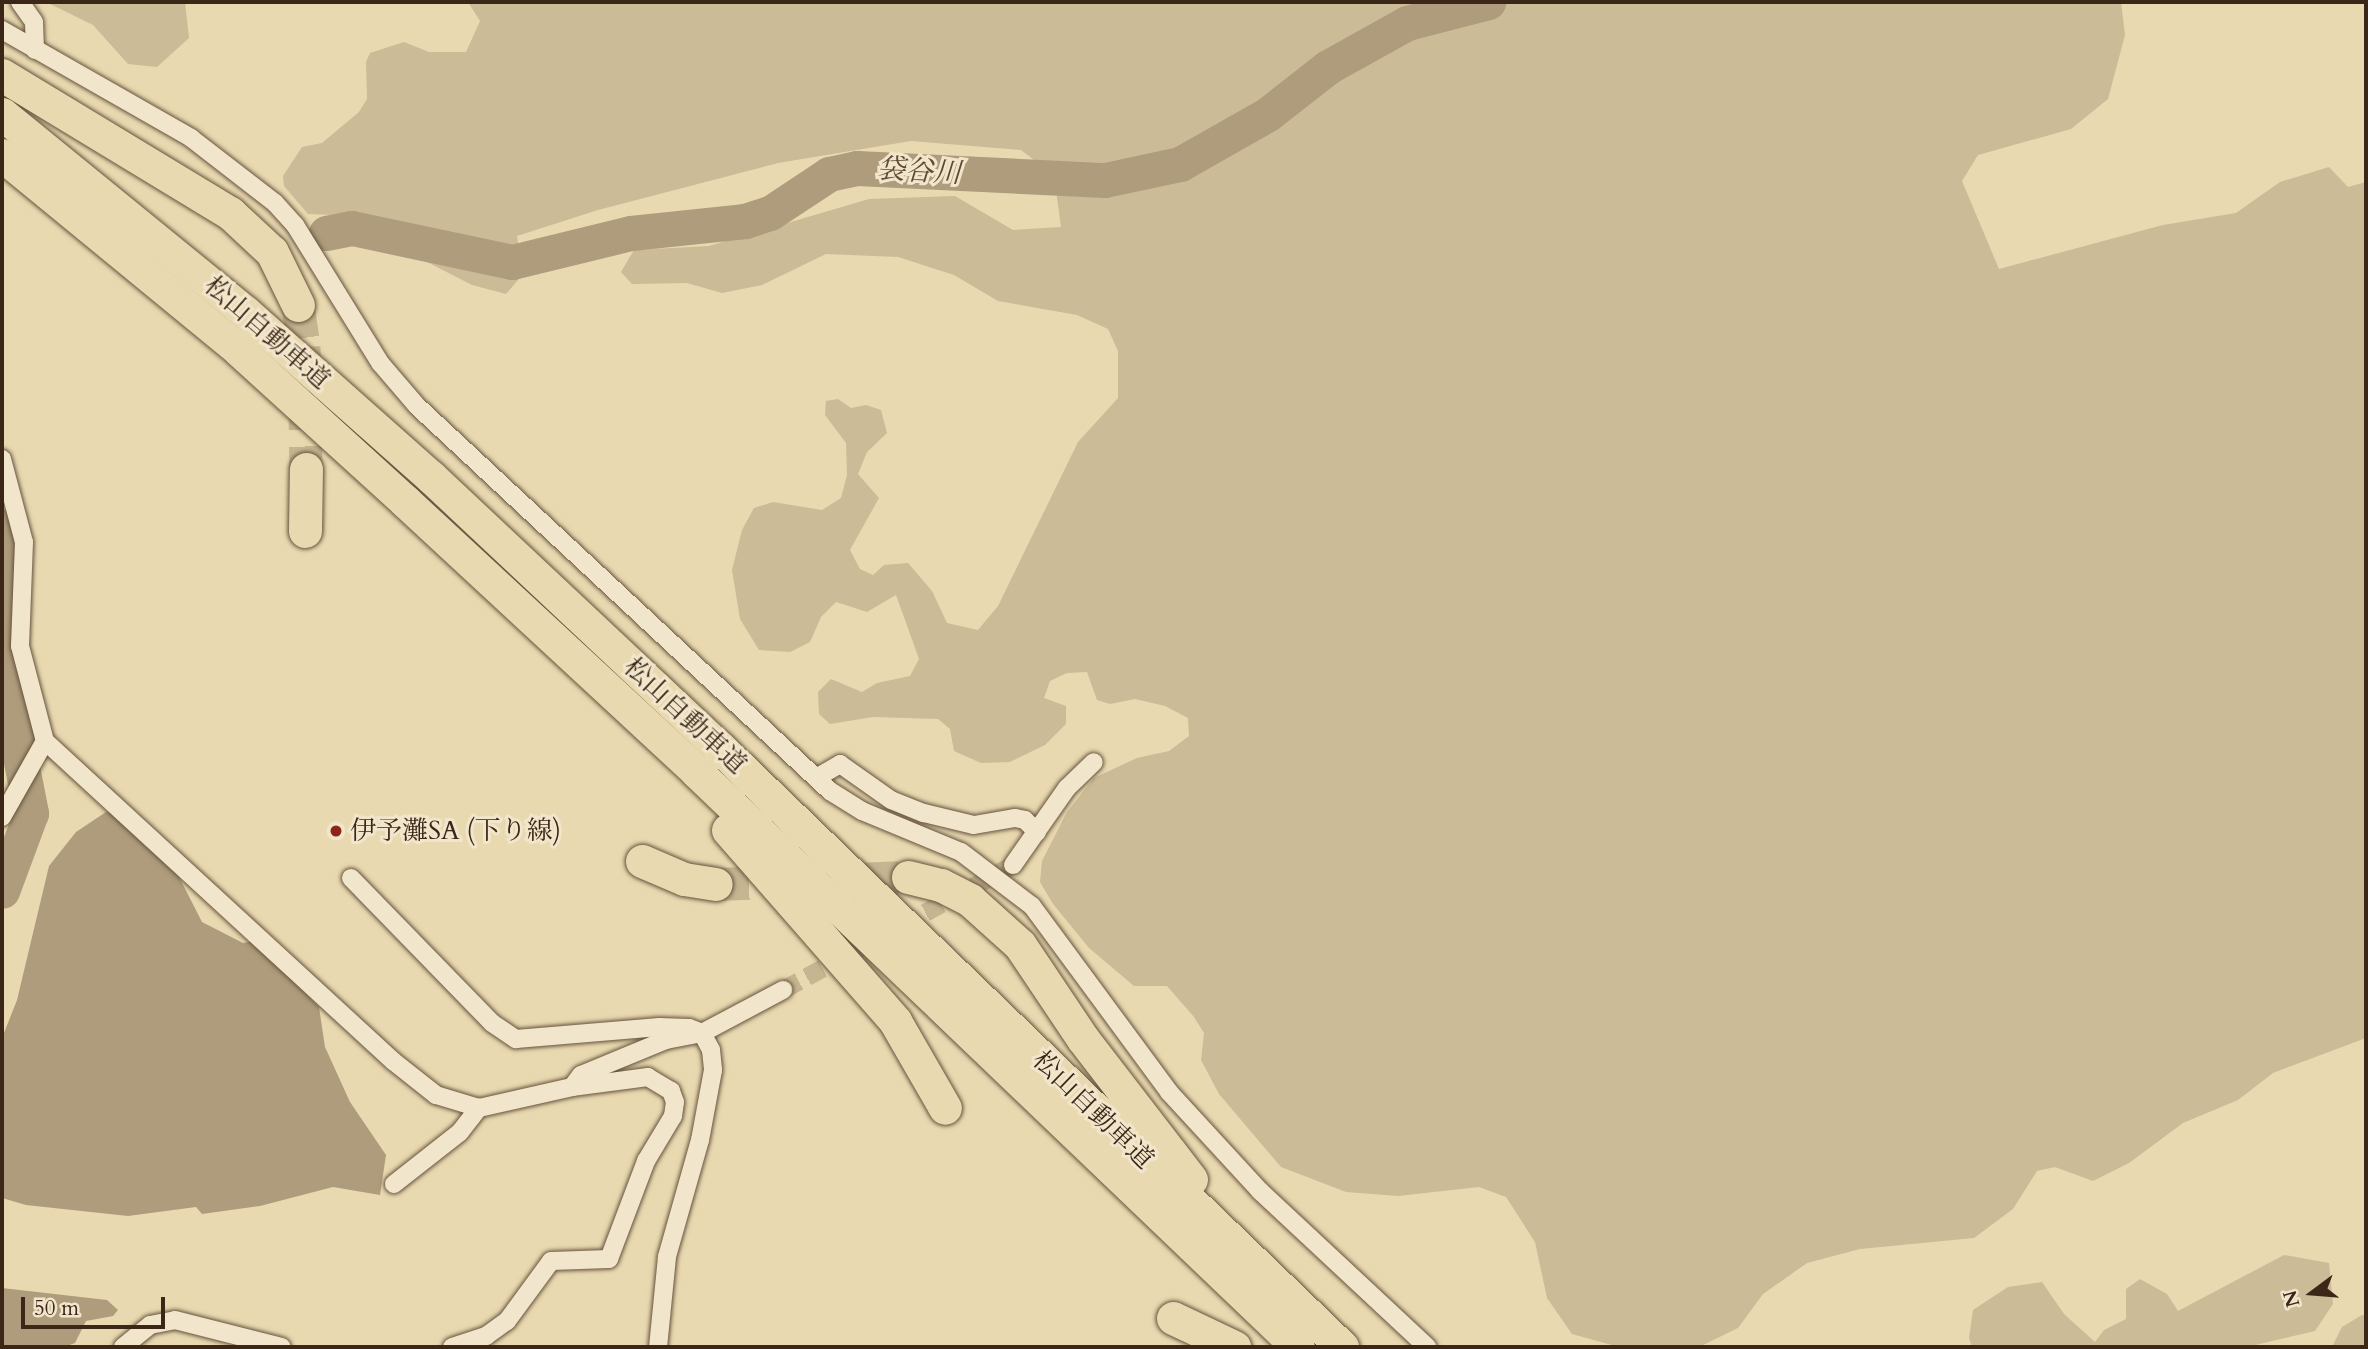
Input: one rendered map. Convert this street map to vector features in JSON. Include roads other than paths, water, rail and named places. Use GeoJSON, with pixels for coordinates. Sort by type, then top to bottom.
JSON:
{"type":"FeatureCollection","features":[{"type":"Feature","properties":{"kind":"highway"},"geometry":{"type":"LineString","coordinates":[[2,75],[230,213],[272,252],[298,305]]}},
{"type":"Feature","properties":{"kind":"highway","name":"松山自動車道"},"geometry":{"type":"LineString","coordinates":[[2,114],[244,312],[430,477],[720,748],[1342,1347]]}},
{"type":"Feature","properties":{"kind":"highway","name":"松山自動車道"},"geometry":{"type":"LineString","coordinates":[[2,155],[239,350],[406,502],[696,771],[1297,1347]]}},
{"type":"Feature","properties":{"kind":"highway"},"geometry":{"type":"LineString","coordinates":[[305,531],[306,469]]}},
{"type":"Feature","properties":{"kind":"highway"},"geometry":{"type":"LineString","coordinates":[[406,502],[463,565],[693,791],[812,924],[895,1021],[945,1108]]}},
{"type":"Feature","properties":{"kind":"highway"},"geometry":{"type":"LineString","coordinates":[[642,861],[684,879],[716,884]]}},
{"type":"Feature","properties":{"kind":"highway"},"geometry":{"type":"LineString","coordinates":[[908,877],[942,886],[970,900],[1020,946],[1083,1039],[1194,1182],[1359,1347]]}},
{"type":"Feature","properties":{"kind":"highway"},"geometry":{"type":"LineString","coordinates":[[1173,1318],[1234,1347]]}},
{"type":"Feature","properties":{"kind":"street"},"geometry":{"type":"LineString","coordinates":[[20,2],[34,22],[35,50]]}},
{"type":"Feature","properties":{"kind":"street"},"geometry":{"type":"LineString","coordinates":[[2,30],[191,138],[275,204],[295,225],[381,364],[417,406],[816,778],[862,811],[961,852],[1032,906],[1169,1092],[1260,1191],[1427,1347]]}},
{"type":"Feature","properties":{"kind":"street"},"geometry":{"type":"LineString","coordinates":[[2,458],[24,542],[20,646],[45,741],[393,1061],[436,1095],[479,1108],[572,1087],[648,1077],[671,1091],[675,1102],[673,1116],[646,1161],[609,1259],[551,1261],[507,1321],[486,1336],[452,1347]]}},
{"type":"Feature","properties":{"kind":"street"},"geometry":{"type":"LineString","coordinates":[[2,817],[45,741]]}},
{"type":"Feature","properties":{"kind":"street"},"geometry":{"type":"LineString","coordinates":[[1013,865],[1067,788],[1094,762]]}},
{"type":"Feature","properties":{"kind":"street"},"geometry":{"type":"LineString","coordinates":[[816,778],[840,764],[891,800],[924,813],[974,825],[1016,818],[1025,820],[1037,832]]}},
{"type":"Feature","properties":{"kind":"street"},"geometry":{"type":"LineString","coordinates":[[351,878],[492,1023],[516,1039],[659,1027],[689,1028],[702,1033],[711,1050],[713,1070],[700,1140],[667,1257],[658,1347]]}},
{"type":"Feature","properties":{"kind":"street"},"geometry":{"type":"LineString","coordinates":[[572,1087],[581,1075],[633,1052],[702,1033],[783,990]]}},
{"type":"Feature","properties":{"kind":"street"},"geometry":{"type":"LineString","coordinates":[[394,1184],[460,1132],[479,1108]]}},
{"type":"Feature","properties":{"kind":"street"},"geometry":{"type":"LineString","coordinates":[[123,1347],[150,1325],[175,1320],[282,1347]]}},
{"type":"Feature","properties":{"kind":"waterway","name":"袋谷川"},"geometry":{"type":"LineString","coordinates":[[326,233],[352,228],[512,262],[631,233],[745,221],[770,213],[829,174],[857,168],[1105,180],[1180,164],[1268,114],[1328,67],[1407,23],[1488,2]]}},
{"type":"Feature","properties":{"kind":"waterway"},"geometry":{"type":"LineString","coordinates":[[2,527],[12,578],[2,654]]}},
{"type":"Feature","properties":{"kind":"waterway"},"geometry":{"type":"LineString","coordinates":[[2,665],[31,813],[2,891]]}},
{"type":"Feature","properties":{"kind":"tunnel"},"geometry":{"type":"LineString","coordinates":[[298,305],[304,346],[306,469]]}},
{"type":"Feature","properties":{"kind":"tunnel"},"geometry":{"type":"LineString","coordinates":[[783,990],[1013,865]]}},
{"type":"Feature","properties":{"kind":"tunnel"},"geometry":{"type":"LineString","coordinates":[[716,884],[908,877]]}},
{"type":"Feature","properties":{"kind":"place","name":"伊予灘SA (下り線)"},"geometry":{"type":"Point","coordinates":[336,831]}}]}
